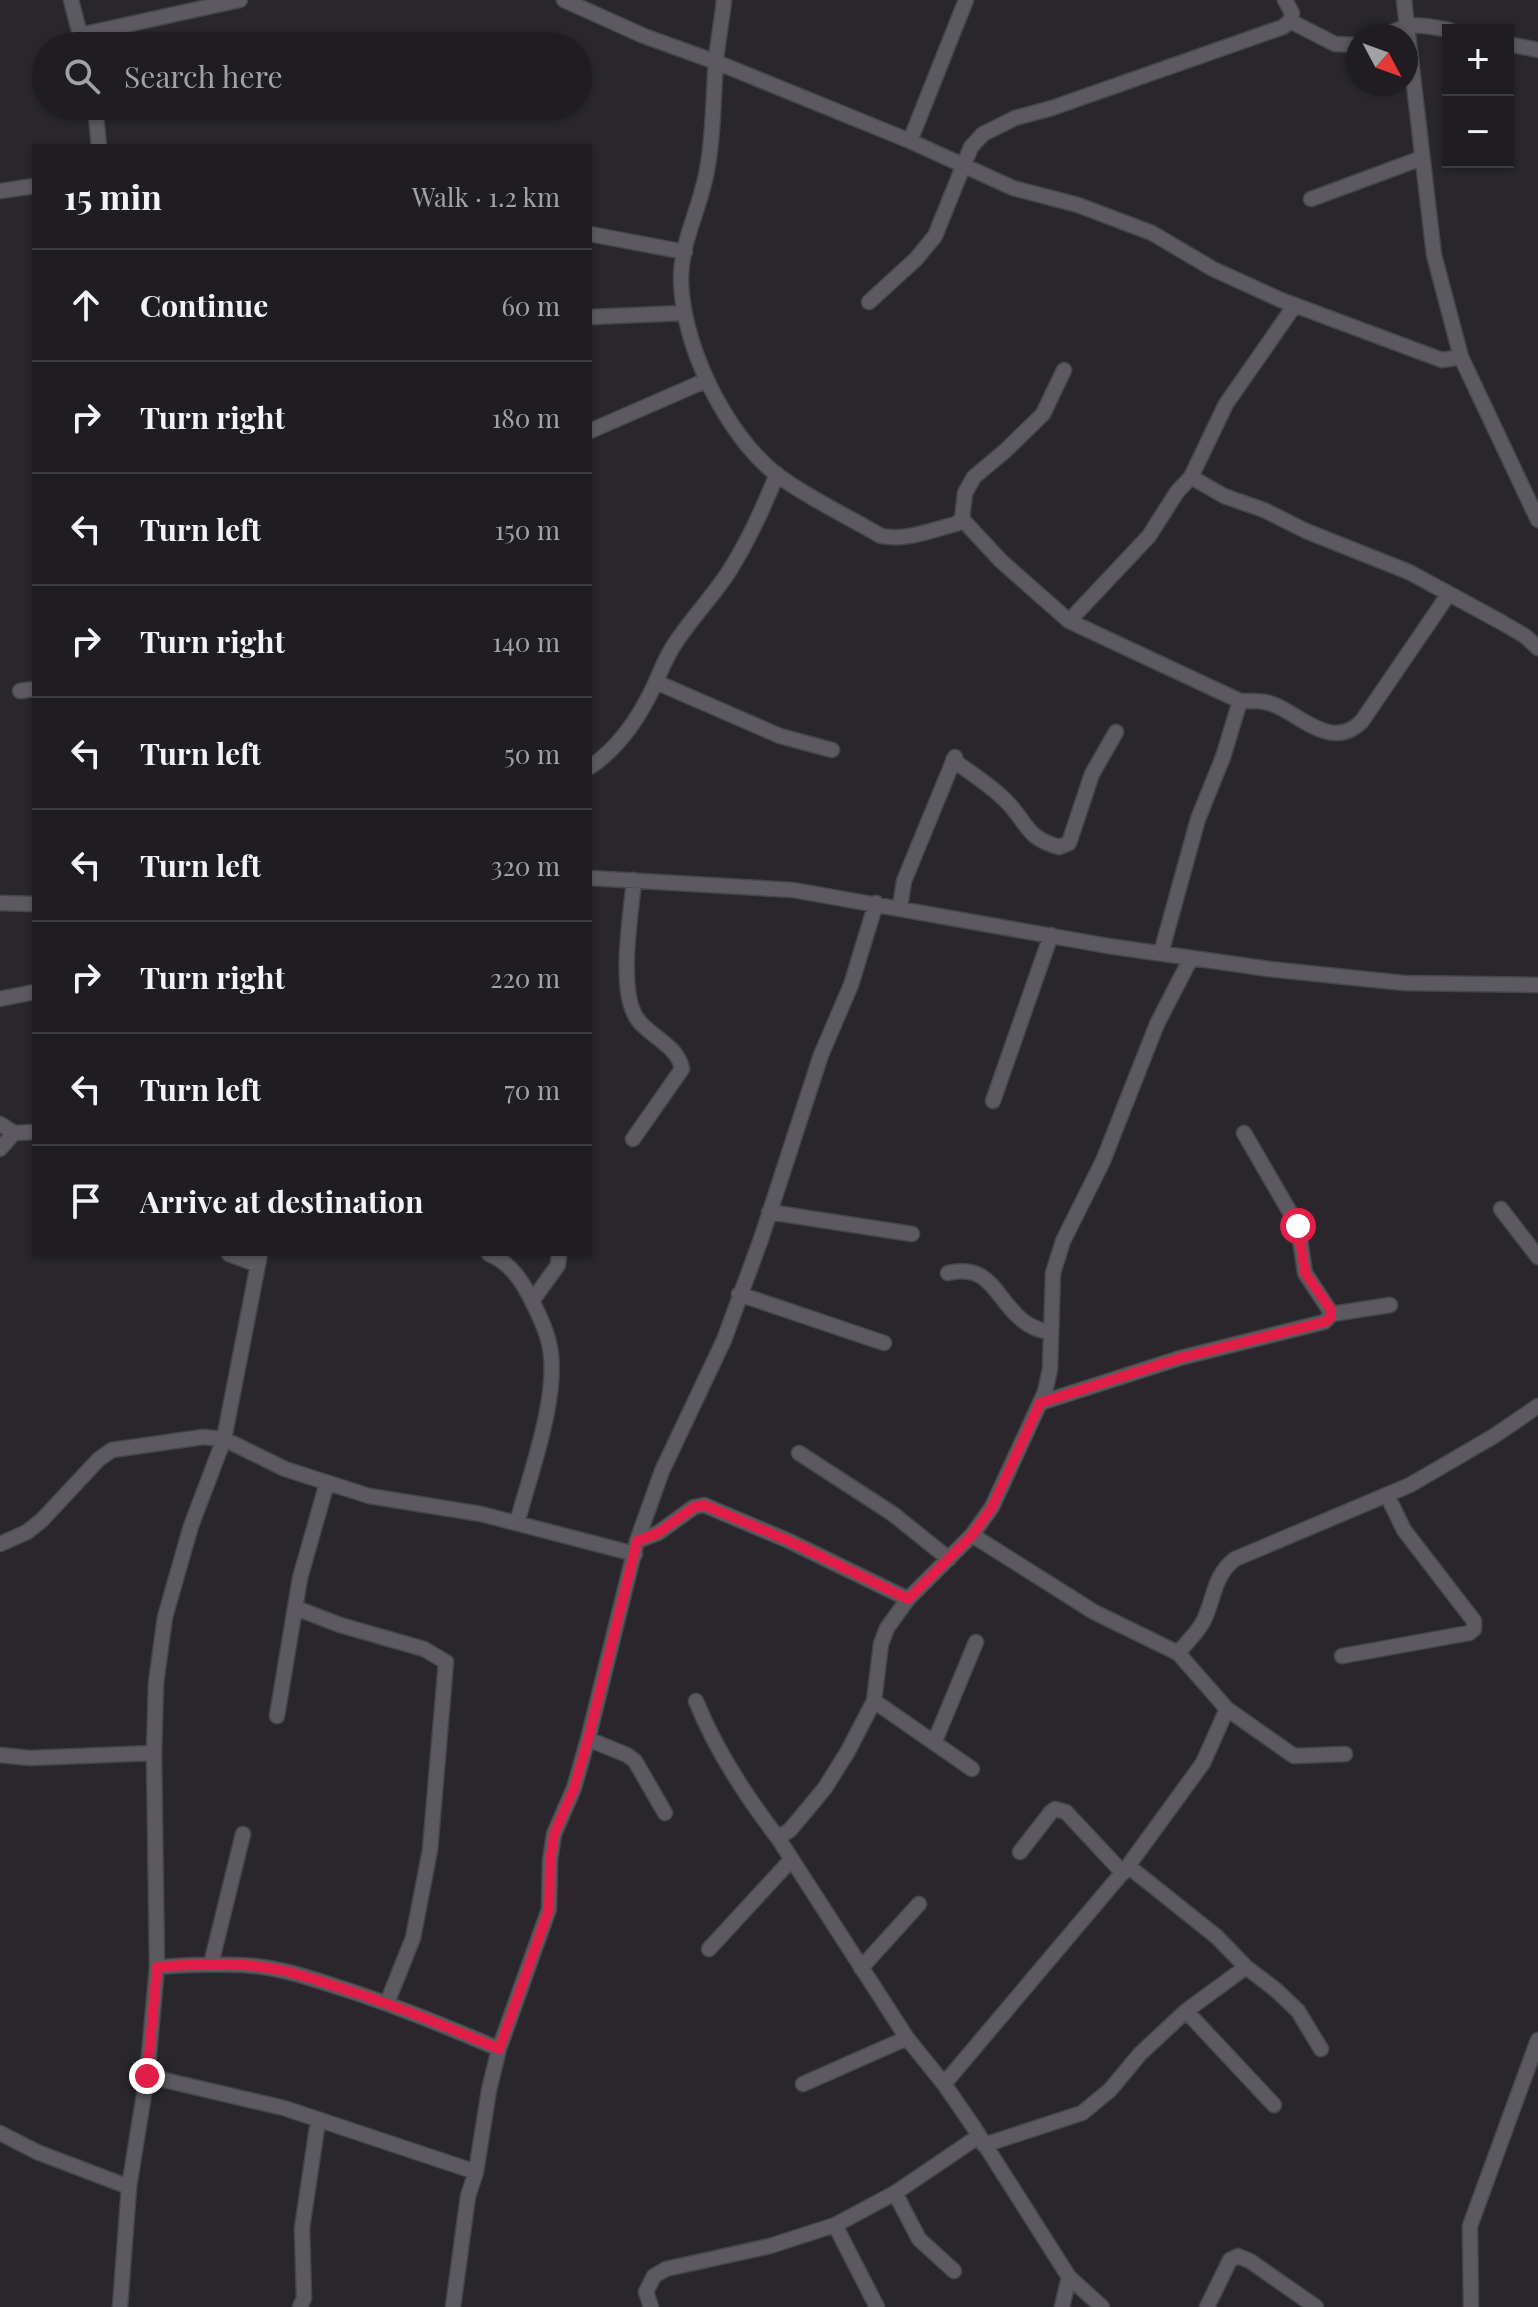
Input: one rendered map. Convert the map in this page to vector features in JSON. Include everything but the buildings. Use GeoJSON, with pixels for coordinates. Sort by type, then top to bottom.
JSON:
{"type":"FeatureCollection","features":[{"type":"Feature","properties":{"kind":"street"},"geometry":{"type":"LineString","coordinates":[[71,0],[80,32]]}},
{"type":"Feature","properties":{"kind":"street"},"geometry":{"type":"LineString","coordinates":[[117,32],[240,0]]}},
{"type":"Feature","properties":{"kind":"street"},"geometry":{"type":"LineString","coordinates":[[564,0],[644,36],[910,141],[1013,188],[1078,205],[1152,233],[1213,269],[1295,305],[1442,360],[1461,357]]}},
{"type":"Feature","properties":{"kind":"street"},"geometry":{"type":"LineString","coordinates":[[724,0],[708,170],[681,275],[684,313],[707,380],[747,445],[777,474],[881,536],[896,539],[911,537],[962,519]]}},
{"type":"Feature","properties":{"kind":"street"},"geometry":{"type":"LineString","coordinates":[[910,141],[966,0]]}},
{"type":"Feature","properties":{"kind":"street"},"geometry":{"type":"LineString","coordinates":[[869,302],[916,259],[935,236],[971,147],[983,134],[997,125],[1283,27],[1290,21],[1292,13],[1285,0]]}},
{"type":"Feature","properties":{"kind":"street"},"geometry":{"type":"LineString","coordinates":[[1404,0],[1407,24]]}},
{"type":"Feature","properties":{"kind":"street"},"geometry":{"type":"LineString","coordinates":[[1290,21],[1335,44],[1346,44]]}},
{"type":"Feature","properties":{"kind":"street"},"geometry":{"type":"LineString","coordinates":[[1418,24],[1442,29]]}},
{"type":"Feature","properties":{"kind":"street"},"geometry":{"type":"LineString","coordinates":[[1514,45],[1538,50]]}},
{"type":"Feature","properties":{"kind":"street"},"geometry":{"type":"LineString","coordinates":[[1415,96],[1434,255],[1461,357],[1538,520]]}},
{"type":"Feature","properties":{"kind":"street"},"geometry":{"type":"LineString","coordinates":[[96,120],[99,144]]}},
{"type":"Feature","properties":{"kind":"street"},"geometry":{"type":"LineString","coordinates":[[1311,199],[1422,158]]}},
{"type":"Feature","properties":{"kind":"street"},"geometry":{"type":"LineString","coordinates":[[0,191],[32,186]]}},
{"type":"Feature","properties":{"kind":"street"},"geometry":{"type":"LineString","coordinates":[[592,234],[685,252]]}},
{"type":"Feature","properties":{"kind":"street"},"geometry":{"type":"LineString","coordinates":[[1069,621],[1149,536],[1177,492],[1191,477],[1226,404],[1295,305]]}},
{"type":"Feature","properties":{"kind":"street"},"geometry":{"type":"LineString","coordinates":[[592,317],[684,313]]}},
{"type":"Feature","properties":{"kind":"street"},"geometry":{"type":"LineString","coordinates":[[1064,370],[1043,414],[974,477],[965,493],[962,519],[1001,561],[1069,621],[1240,701],[1277,705],[1302,721],[1332,733],[1348,733],[1362,721],[1448,595]]}},
{"type":"Feature","properties":{"kind":"street"},"geometry":{"type":"LineString","coordinates":[[592,430],[707,380]]}},
{"type":"Feature","properties":{"kind":"street"},"geometry":{"type":"LineString","coordinates":[[592,766],[626,735],[676,642],[747,541],[777,474]]}},
{"type":"Feature","properties":{"kind":"street"},"geometry":{"type":"LineString","coordinates":[[1191,477],[1224,496],[1409,572],[1525,636],[1538,648]]}},
{"type":"Feature","properties":{"kind":"street"},"geometry":{"type":"LineString","coordinates":[[656,682],[780,736],[832,750]]}},
{"type":"Feature","properties":{"kind":"street"},"geometry":{"type":"LineString","coordinates":[[1161,953],[1198,819],[1223,757],[1240,701]]}},
{"type":"Feature","properties":{"kind":"street"},"geometry":{"type":"LineString","coordinates":[[900,907],[904,881],[954,759],[1009,804],[1034,837],[1059,847],[1069,843],[1092,774],[1116,732]]}},
{"type":"Feature","properties":{"kind":"street"},"geometry":{"type":"LineString","coordinates":[[592,878],[793,890],[1269,969],[1404,983],[1538,985]]}},
{"type":"Feature","properties":{"kind":"street"},"geometry":{"type":"LineString","coordinates":[[633,1139],[682,1069],[680,1060],[639,1022],[631,1010],[627,990],[634,880]]}},
{"type":"Feature","properties":{"kind":"street"},"geometry":{"type":"LineString","coordinates":[[0,903],[32,904]]}},
{"type":"Feature","properties":{"kind":"street"},"geometry":{"type":"LineString","coordinates":[[453,2307],[468,2196],[476,2172],[489,2090],[499,2049],[549,1909],[554,1834],[574,1788],[636,1548],[662,1471],[724,1340],[821,1055],[851,985],[876,903]]}},
{"type":"Feature","properties":{"kind":"street"},"geometry":{"type":"LineString","coordinates":[[993,1101],[1051,935]]}},
{"type":"Feature","properties":{"kind":"street"},"geometry":{"type":"LineString","coordinates":[[778,1838],[790,1830],[825,1788],[874,1701],[881,1644],[887,1628],[908,1599],[972,1535],[992,1507],[1040,1403],[1050,1369],[1053,1273],[1063,1241],[1103,1161],[1157,1024],[1191,958]]}},
{"type":"Feature","properties":{"kind":"street"},"geometry":{"type":"LineString","coordinates":[[0,999],[32,992]]}},
{"type":"Feature","properties":{"kind":"street"},"geometry":{"type":"LineString","coordinates":[[0,1124],[14,1133],[32,1132]]}},
{"type":"Feature","properties":{"kind":"street"},"geometry":{"type":"LineString","coordinates":[[0,1149],[14,1133]]}},
{"type":"Feature","properties":{"kind":"street"},"geometry":{"type":"LineString","coordinates":[[1244,1133],[1298,1226],[1305,1273],[1332,1314]]}},
{"type":"Feature","properties":{"kind":"street"},"geometry":{"type":"LineString","coordinates":[[1501,1209],[1538,1257]]}},
{"type":"Feature","properties":{"kind":"street"},"geometry":{"type":"LineString","coordinates":[[769,1212],[912,1234]]}},
{"type":"Feature","properties":{"kind":"street"},"geometry":{"type":"LineString","coordinates":[[119,2305],[129,2187],[147,2076],[157,1967],[156,1683],[165,1617],[191,1526],[224,1439],[259,1260],[239,1256]]}},
{"type":"Feature","properties":{"kind":"street"},"geometry":{"type":"LineString","coordinates":[[492,1256],[510,1268],[524,1285],[549,1343],[551,1386],[517,1523]]}},
{"type":"Feature","properties":{"kind":"street"},"geometry":{"type":"LineString","coordinates":[[532,1301],[558,1265],[559,1256]]}},
{"type":"Feature","properties":{"kind":"street"},"geometry":{"type":"LineString","coordinates":[[948,1273],[963,1270],[978,1273],[1021,1319],[1032,1327],[1051,1333]]}},
{"type":"Feature","properties":{"kind":"street"},"geometry":{"type":"LineString","coordinates":[[739,1294],[884,1343]]}},
{"type":"Feature","properties":{"kind":"street"},"geometry":{"type":"LineString","coordinates":[[1040,1403],[1205,1351],[1324,1322],[1332,1314],[1390,1305]]}},
{"type":"Feature","properties":{"kind":"street"},"geometry":{"type":"LineString","coordinates":[[1178,1653],[1201,1626],[1215,1597],[1222,1569],[1235,1559],[1410,1485],[1494,1436],[1538,1406]]}},
{"type":"Feature","properties":{"kind":"street"},"geometry":{"type":"LineString","coordinates":[[0,1544],[27,1532],[42,1520],[99,1459],[112,1450],[187,1439],[224,1439],[285,1469],[369,1496],[481,1514],[636,1548],[694,1507],[704,1505],[789,1541],[908,1599]]}},
{"type":"Feature","properties":{"kind":"street"},"geometry":{"type":"LineString","coordinates":[[799,1453],[893,1514],[949,1559]]}},
{"type":"Feature","properties":{"kind":"street"},"geometry":{"type":"LineString","coordinates":[[277,1716],[300,1578],[327,1483]]}},
{"type":"Feature","properties":{"kind":"street"},"geometry":{"type":"LineString","coordinates":[[1342,1656],[1469,1633],[1474,1629],[1474,1621],[1404,1530],[1387,1495]]}},
{"type":"Feature","properties":{"kind":"street"},"geometry":{"type":"LineString","coordinates":[[972,1535],[1094,1612],[1178,1653],[1227,1709],[1294,1756],[1345,1754]]}},
{"type":"Feature","properties":{"kind":"street"},"geometry":{"type":"LineString","coordinates":[[296,1608],[340,1625],[424,1649],[446,1662],[430,1850],[413,1938],[387,2003]]}},
{"type":"Feature","properties":{"kind":"street"},"geometry":{"type":"LineString","coordinates":[[934,1743],[976,1642]]}},
{"type":"Feature","properties":{"kind":"street"},"geometry":{"type":"LineString","coordinates":[[696,1701],[721,1755],[907,2038],[944,2084],[1069,2277],[1102,2307]]}},
{"type":"Feature","properties":{"kind":"street"},"geometry":{"type":"LineString","coordinates":[[874,1701],[972,1769]]}},
{"type":"Feature","properties":{"kind":"street"},"geometry":{"type":"LineString","coordinates":[[944,2084],[1126,1869],[1203,1763],[1227,1709]]}},
{"type":"Feature","properties":{"kind":"street"},"geometry":{"type":"LineString","coordinates":[[588,1739],[635,1761],[665,1813]]}},
{"type":"Feature","properties":{"kind":"street"},"geometry":{"type":"LineString","coordinates":[[0,1755],[30,1758],[154,1753]]}},
{"type":"Feature","properties":{"kind":"street"},"geometry":{"type":"LineString","coordinates":[[1020,1852],[1051,1812],[1066,1812],[1126,1869],[1217,1937],[1246,1967],[1276,1990],[1298,2011],[1321,2049]]}},
{"type":"Feature","properties":{"kind":"street"},"geometry":{"type":"LineString","coordinates":[[211,1964],[243,1834]]}},
{"type":"Feature","properties":{"kind":"street"},"geometry":{"type":"LineString","coordinates":[[709,1949],[791,1860]]}},
{"type":"Feature","properties":{"kind":"street"},"geometry":{"type":"LineString","coordinates":[[861,1968],[919,1904]]}},
{"type":"Feature","properties":{"kind":"street"},"geometry":{"type":"LineString","coordinates":[[157,1967],[211,1964],[258,1966],[387,2003],[499,2049]]}},
{"type":"Feature","properties":{"kind":"street"},"geometry":{"type":"LineString","coordinates":[[651,2307],[646,2292],[648,2283],[666,2269],[770,2246],[835,2225],[981,2141],[1082,2113],[1110,2090],[1140,2054],[1186,2011],[1246,1967]]}},
{"type":"Feature","properties":{"kind":"street"},"geometry":{"type":"LineString","coordinates":[[1186,2011],[1274,2105]]}},
{"type":"Feature","properties":{"kind":"street"},"geometry":{"type":"LineString","coordinates":[[803,2084],[907,2038]]}},
{"type":"Feature","properties":{"kind":"street"},"geometry":{"type":"LineString","coordinates":[[1471,2307],[1470,2226],[1538,2040]]}},
{"type":"Feature","properties":{"kind":"street"},"geometry":{"type":"LineString","coordinates":[[147,2076],[269,2105],[476,2172]]}},
{"type":"Feature","properties":{"kind":"street"},"geometry":{"type":"LineString","coordinates":[[300,2307],[304,2298],[302,2228],[318,2121]]}},
{"type":"Feature","properties":{"kind":"street"},"geometry":{"type":"LineString","coordinates":[[0,2133],[37,2152],[129,2187]]}},
{"type":"Feature","properties":{"kind":"street"},"geometry":{"type":"LineString","coordinates":[[895,2193],[919,2239],[954,2271]]}},
{"type":"Feature","properties":{"kind":"street"},"geometry":{"type":"LineString","coordinates":[[835,2225],[877,2307]]}},
{"type":"Feature","properties":{"kind":"street"},"geometry":{"type":"LineString","coordinates":[[1207,2307],[1230,2260],[1238,2256],[1316,2307]]}},
{"type":"Feature","properties":{"kind":"street"},"geometry":{"type":"LineString","coordinates":[[1062,2307],[1069,2277]]}},
{"type":"Feature","properties":{"kind":"route"},"geometry":{"type":"LineString","coordinates":[[147,2076],[157,1967],[211,1964],[258,1966],[369,1997],[499,2049],[549,1909],[554,1834],[574,1788],[588,1739],[637,1541],[675,1523],[694,1507],[704,1505],[789,1541],[908,1599],[972,1535],[992,1507],[1040,1403],[1135,1371],[1330,1318],[1331,1310],[1305,1273],[1298,1226]]}}]}
